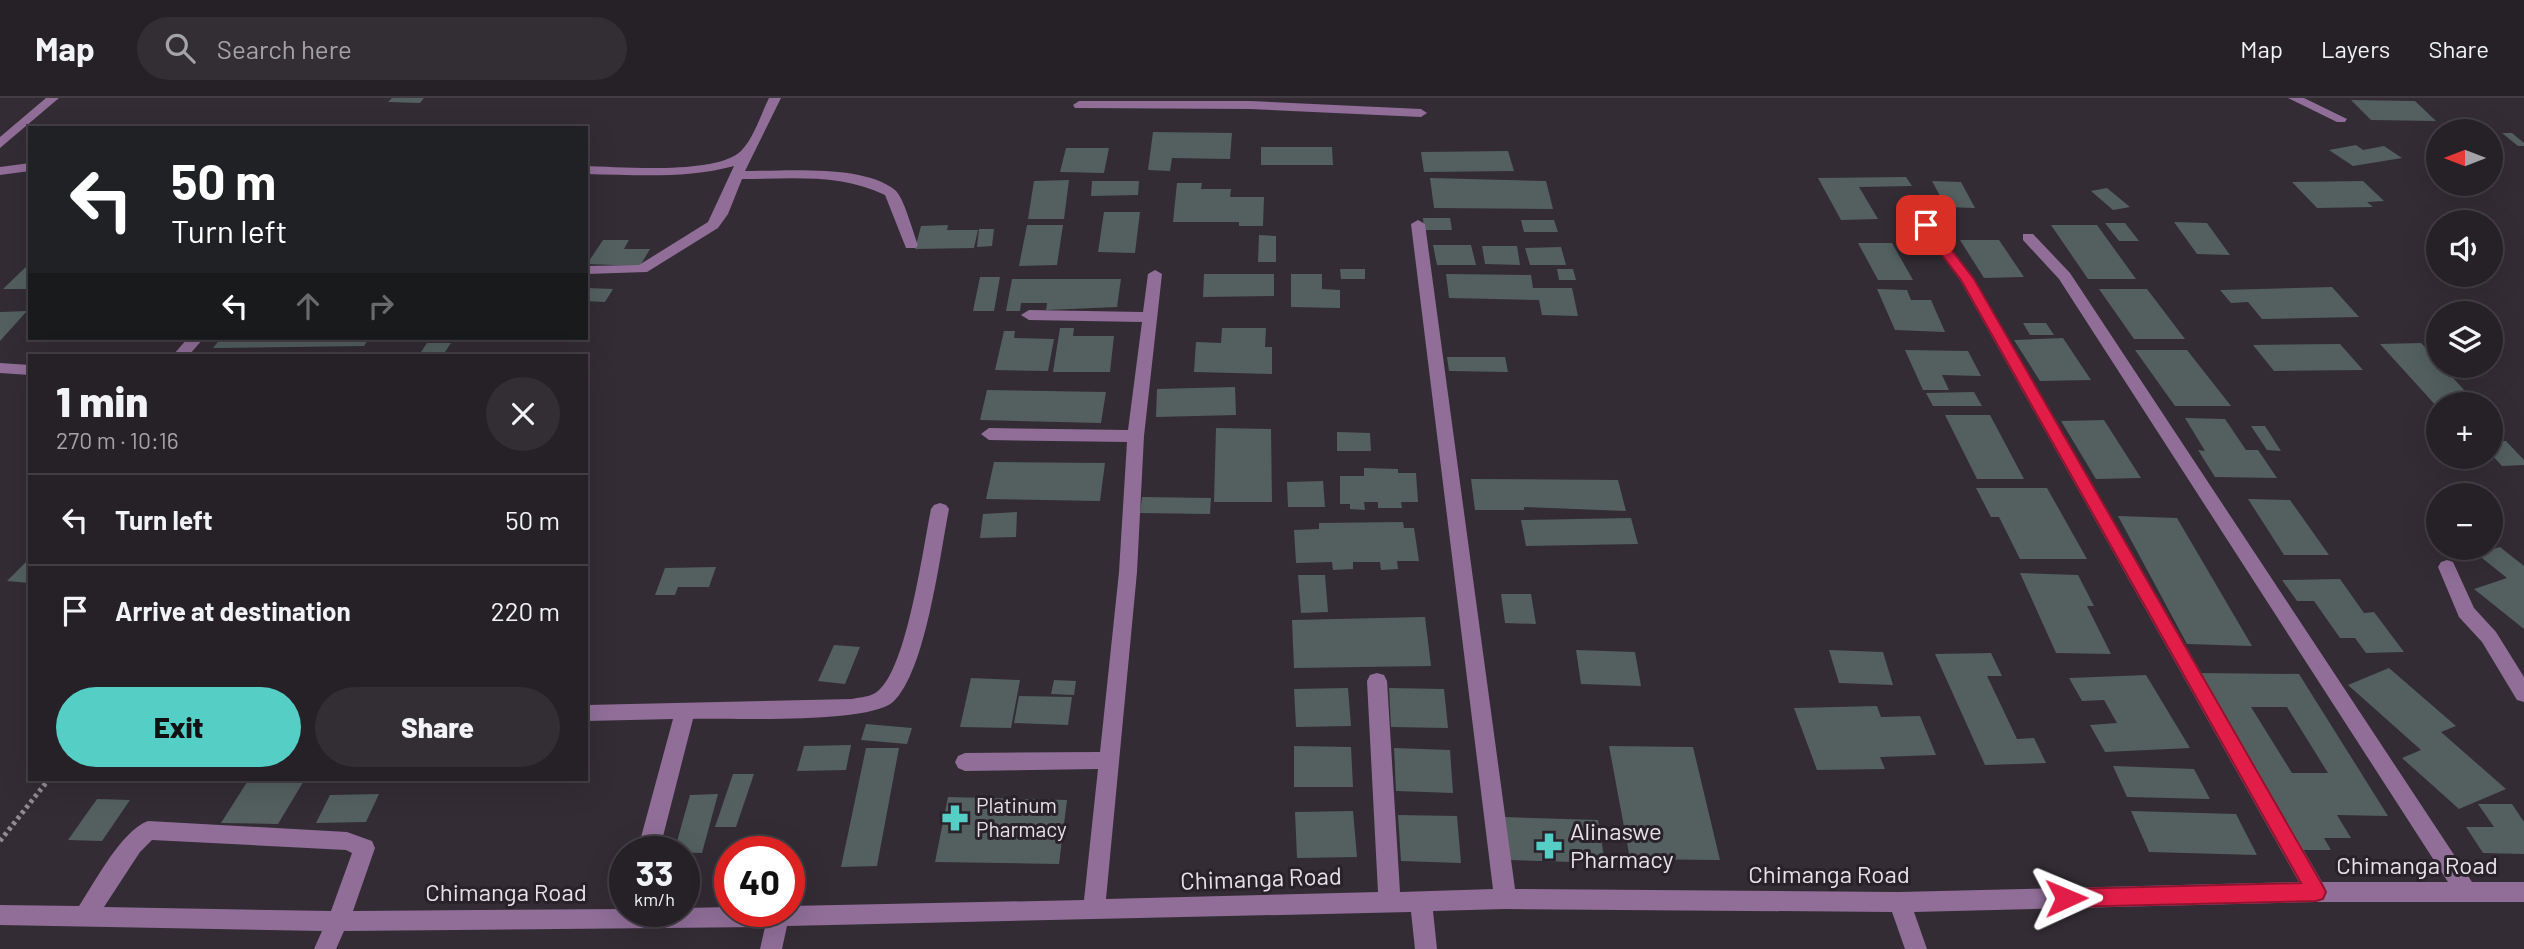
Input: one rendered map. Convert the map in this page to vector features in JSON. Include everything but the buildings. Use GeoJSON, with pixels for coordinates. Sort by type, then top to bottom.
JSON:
{"type":"FeatureCollection","features":[{"type":"Feature","properties":{"kind":"street"},"geometry":{"type":"LineString","coordinates":[[0,144],[53,98]]}},
{"type":"Feature","properties":{"kind":"street"},"geometry":{"type":"LineString","coordinates":[[588,270],[642,269],[713,225],[721,215],[745,155],[775,98]]}},
{"type":"Feature","properties":{"kind":"street"},"geometry":{"type":"LineString","coordinates":[[2294,98],[2341,119]]}},
{"type":"Feature","properties":{"kind":"street"},"geometry":{"type":"LineString","coordinates":[[1079,106],[1250,102],[1421,113]]}},
{"type":"Feature","properties":{"kind":"street"},"geometry":{"type":"LineString","coordinates":[[588,170],[702,170],[730,163],[745,155]]}},
{"type":"Feature","properties":{"kind":"street"},"geometry":{"type":"LineString","coordinates":[[0,171],[28,167]]}},
{"type":"Feature","properties":{"kind":"street"},"geometry":{"type":"LineString","coordinates":[[737,175],[846,176],[866,180],[891,194],[911,244]]}},
{"type":"Feature","properties":{"kind":"street"},"geometry":{"type":"LineString","coordinates":[[1912,206],[1967,279],[2316,892]]}},
{"type":"Feature","properties":{"kind":"street"},"geometry":{"type":"LineString","coordinates":[[1418,224],[1505,899]]}},
{"type":"Feature","properties":{"kind":"street"},"geometry":{"type":"LineString","coordinates":[[2028,237],[2065,276],[2467,893]]}},
{"type":"Feature","properties":{"kind":"street"},"geometry":{"type":"LineString","coordinates":[[1094,910],[1128,572],[1136,436],[1155,274]]}},
{"type":"Feature","properties":{"kind":"street"},"geometry":{"type":"LineString","coordinates":[[1029,315],[1150,317]]}},
{"type":"Feature","properties":{"kind":"street"},"geometry":{"type":"LineString","coordinates":[[182,354],[194,340]]}},
{"type":"Feature","properties":{"kind":"street"},"geometry":{"type":"LineString","coordinates":[[0,368],[28,370]]}},
{"type":"Feature","properties":{"kind":"street"},"geometry":{"type":"LineString","coordinates":[[989,434],[1136,436]]}},
{"type":"Feature","properties":{"kind":"street"},"geometry":{"type":"LineString","coordinates":[[588,713],[852,707],[886,696],[909,652],[940,509]]}},
{"type":"Feature","properties":{"kind":"street"},"geometry":{"type":"LineString","coordinates":[[2447,567],[2466,611],[2489,637],[2524,694]]}},
{"type":"Feature","properties":{"kind":"street"},"geometry":{"type":"LineString","coordinates":[[1377,681],[1390,902]]}},
{"type":"Feature","properties":{"kind":"street"},"geometry":{"type":"LineString","coordinates":[[652,836],[685,711]]}},
{"type":"Feature","properties":{"kind":"street"},"geometry":{"type":"LineString","coordinates":[[965,762],[1109,760]]}},
{"type":"Feature","properties":{"kind":"street"},"geometry":{"type":"LineString","coordinates":[[85,916],[132,845],[148,830],[347,841],[364,848],[325,949]]}},
{"type":"Feature","properties":{"kind":"street","name":"Chimanga Road"},"geometry":{"type":"LineString","coordinates":[[805,914],[1094,910],[1505,899],[1899,902],[2316,892],[2524,892]]}},
{"type":"Feature","properties":{"kind":"street"},"geometry":{"type":"LineString","coordinates":[[1421,901],[1426,949]]}},
{"type":"Feature","properties":{"kind":"street"},"geometry":{"type":"LineString","coordinates":[[1899,902],[1916,949]]}},
{"type":"Feature","properties":{"kind":"street","name":"Chimanga Road"},"geometry":{"type":"LineString","coordinates":[[0,915],[338,921],[609,915]]}},
{"type":"Feature","properties":{"kind":"street"},"geometry":{"type":"LineString","coordinates":[[771,949],[776,927]]}},
{"type":"Feature","properties":{"kind":"path"},"geometry":{"type":"LineString","coordinates":[[0,841],[47,781]]}},
{"type":"Feature","properties":{"kind":"place","name":"Platinum Pharmacy"},"geometry":{"type":"Point","coordinates":[955,818]}},
{"type":"Feature","properties":{"kind":"place","name":"Alinaswe Pharmacy"},"geometry":{"type":"Point","coordinates":[1549,846]}},
{"type":"Feature","properties":{"kind":"route"},"geometry":{"type":"LineString","coordinates":[[1926,225],[1967,279],[2316,892],[2066,898]]}}]}
